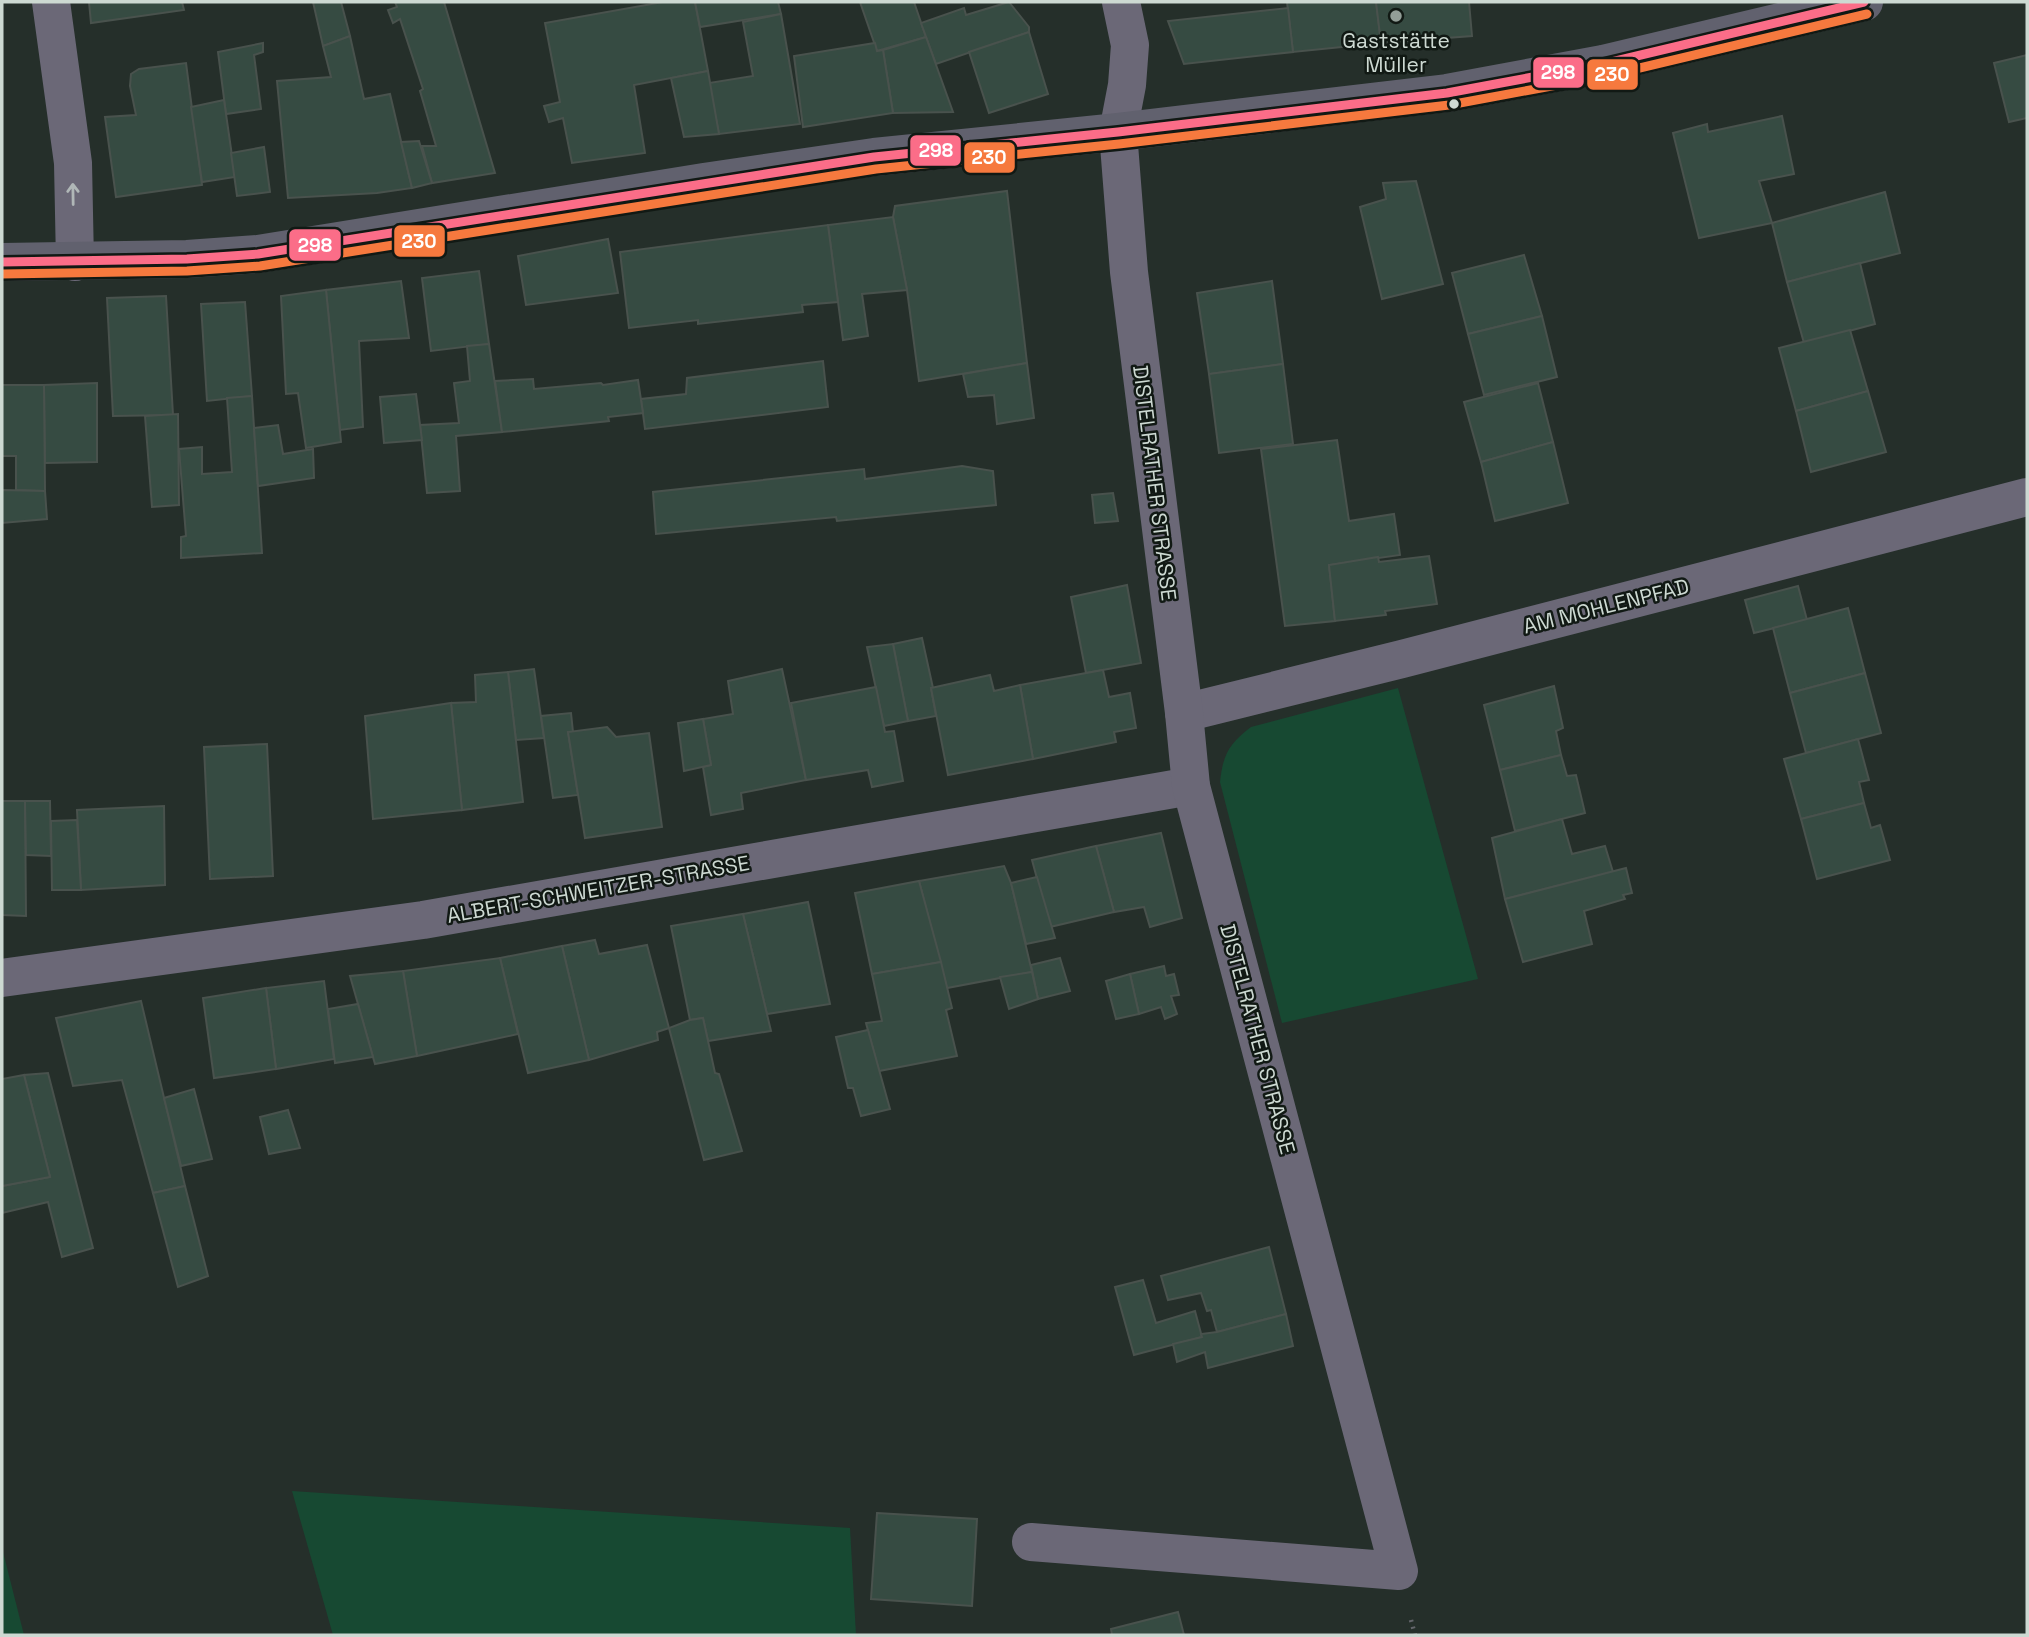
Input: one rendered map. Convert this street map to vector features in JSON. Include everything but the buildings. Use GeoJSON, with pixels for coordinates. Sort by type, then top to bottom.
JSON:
{"type":"FeatureCollection","features":[{"type":"Feature","properties":{"kind":"main road"},"geometry":{"type":"LineString","coordinates":[[2,262],[187,260],[258,254],[874,157],[1118,132],[1447,93],[1603,64],[1864,2]]}},
{"type":"Feature","properties":{"kind":"street"},"geometry":{"type":"LineString","coordinates":[[51,2],[73,163],[75,262]]}},
{"type":"Feature","properties":{"kind":"street","name":"DISTELRATHER STRASSE"},"geometry":{"type":"LineString","coordinates":[[1031,1542],[1399,1571],[1191,786],[1129,272],[1118,132],[1127,85],[1130,45],[1121,2]]}},
{"type":"Feature","properties":{"kind":"street","name":"AM MOHLENPFAD"},"geometry":{"type":"LineString","coordinates":[[1184,713],[2027,497]]}},
{"type":"Feature","properties":{"kind":"street","name":"ALBERT-SCHWEITZER-STRASSE"},"geometry":{"type":"LineString","coordinates":[[2,978],[423,919],[1191,786]]}},
{"type":"Feature","properties":{"kind":"green space"},"geometry":{"type":"Polygon","coordinates":[[[1398,688],[1478,979],[1282,1023],[1220,782],[1225,757],[1232,744],[1251,727],[1398,688]]]}},
{"type":"Feature","properties":{"kind":"green space"},"geometry":{"type":"Polygon","coordinates":[[[292,1491],[850,1528],[856,1635],[333,1635],[292,1491]]]}},
{"type":"Feature","properties":{"kind":"green space"},"geometry":{"type":"Polygon","coordinates":[[[2,1548],[24,1635],[2,1635],[2,1548]]]}},
{"type":"Feature","properties":{"kind":"transit line","name":"298"},"geometry":{"type":"LineString","coordinates":[[2,262],[187,259],[258,254],[874,157],[1118,132],[1447,93],[1603,64],[1864,2]]}},
{"type":"Feature","properties":{"kind":"transit line","name":"230"},"geometry":{"type":"LineString","coordinates":[[2,274],[187,271],[260,266],[876,169],[1119,144],[1449,105],[1606,76],[1867,14]]}},
{"type":"Feature","properties":{"kind":"place","name":"Gaststätte Müller"},"geometry":{"type":"Point","coordinates":[1396,16]}}]}
